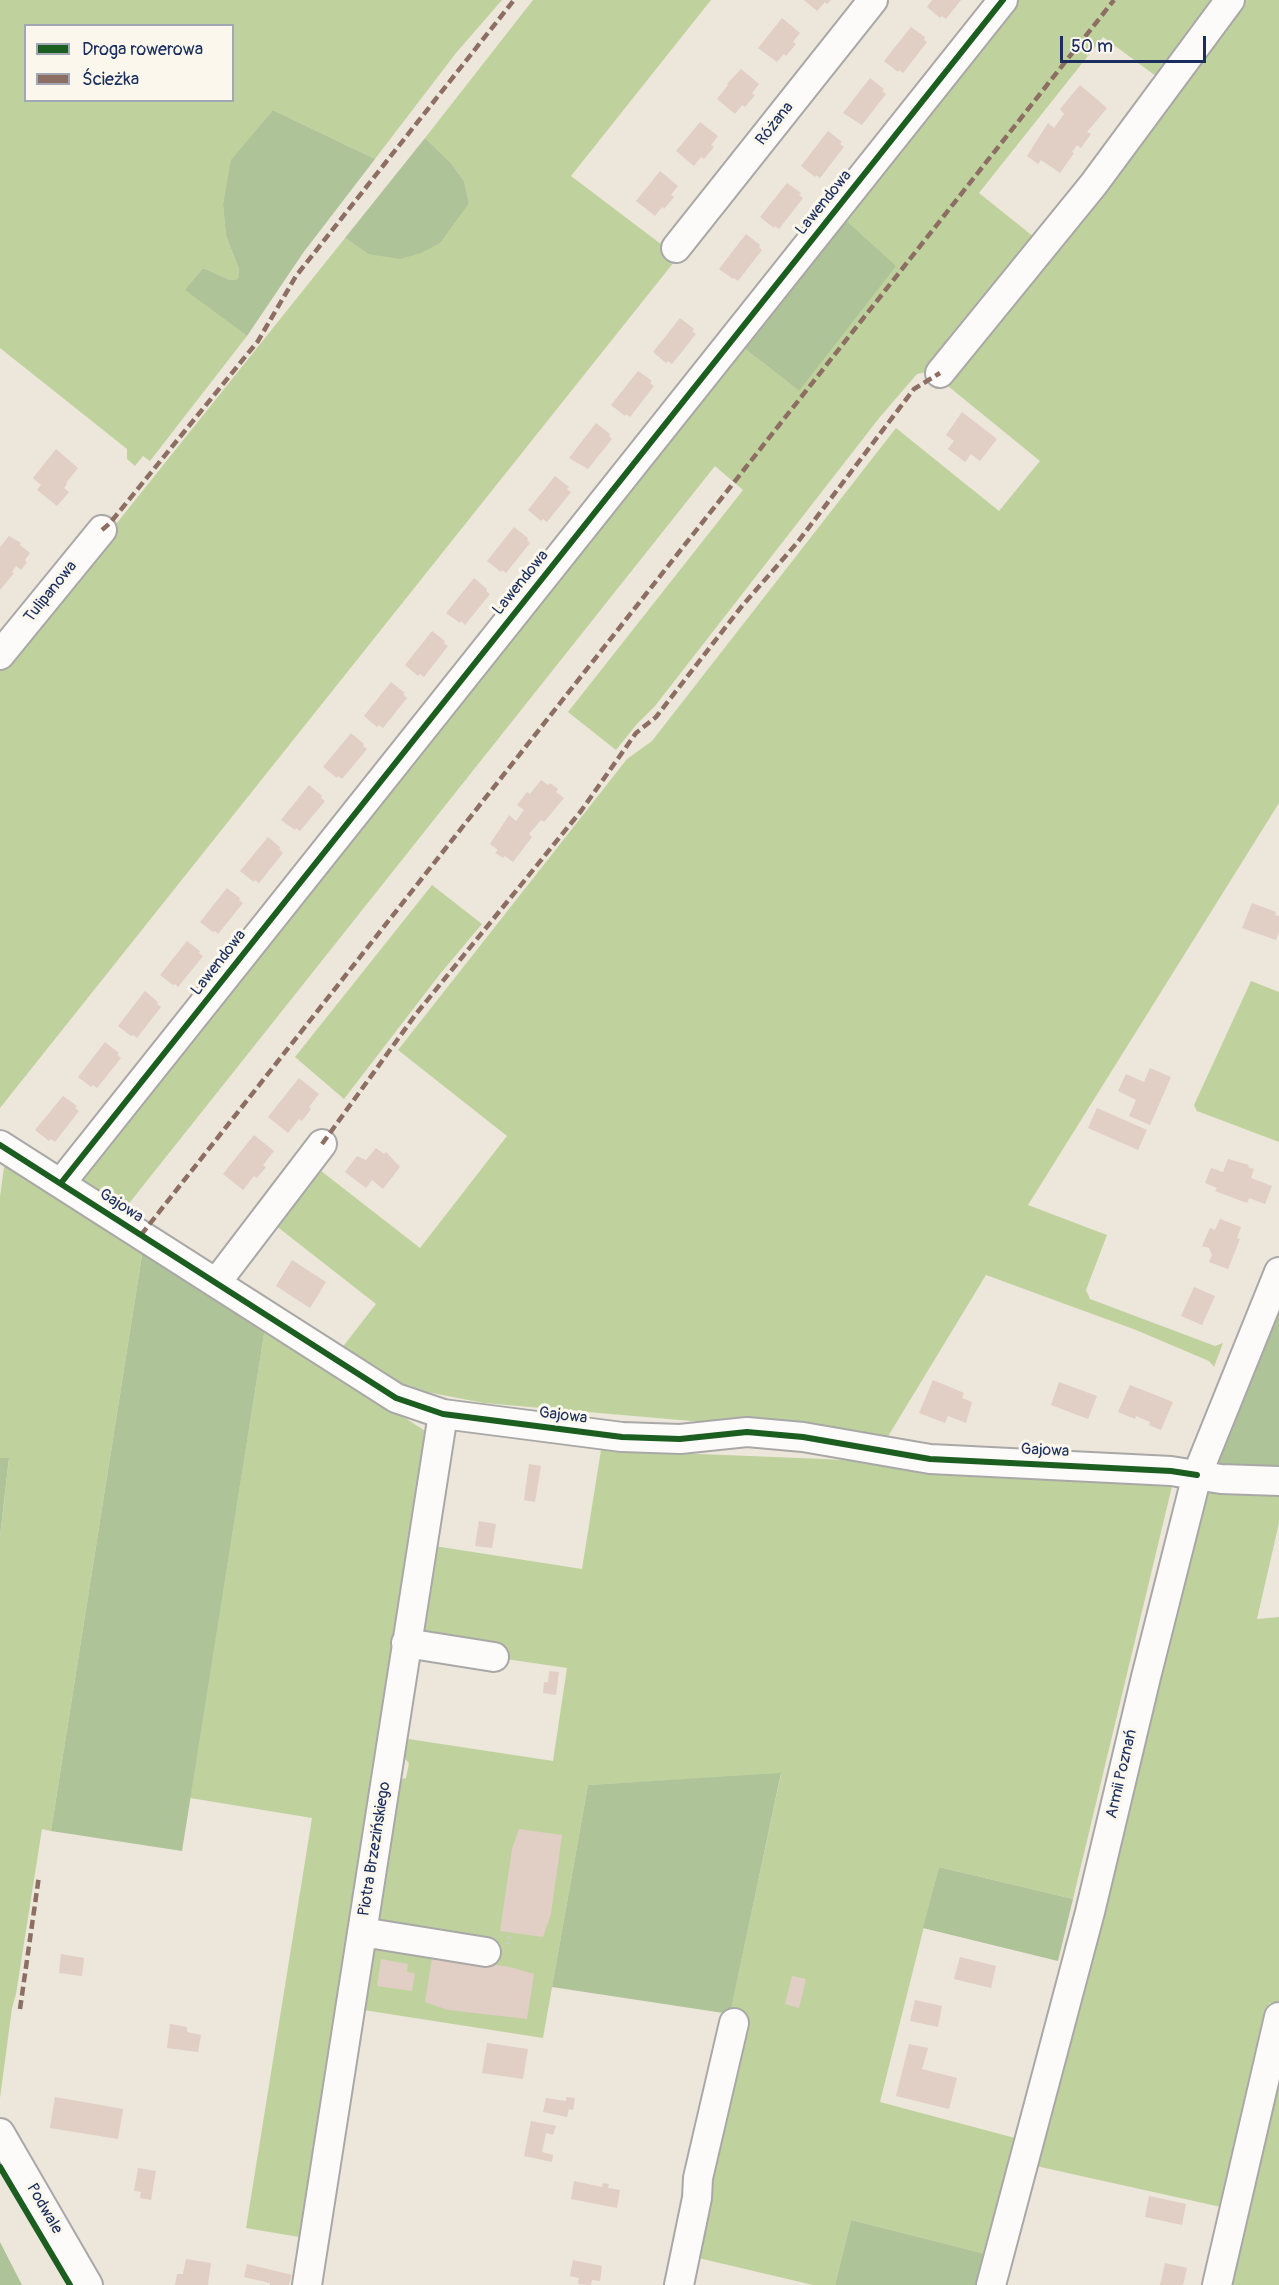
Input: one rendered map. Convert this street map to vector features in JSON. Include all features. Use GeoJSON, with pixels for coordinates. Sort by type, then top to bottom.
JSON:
{"type":"FeatureCollection","features":[{"type":"Feature","properties":{"kind":"street","name":"Różana"},"geometry":{"type":"LineString","coordinates":[[676,248],[873,0]]}},
{"type":"Feature","properties":{"kind":"street","name":"Lawendowa"},"geometry":{"type":"LineString","coordinates":[[61,1183],[1003,0]]}},
{"type":"Feature","properties":{"kind":"street"},"geometry":{"type":"LineString","coordinates":[[940,374],[1093,186],[1230,0]]}},
{"type":"Feature","properties":{"kind":"street","name":"Tulipanowa"},"geometry":{"type":"LineString","coordinates":[[0,655],[102,530]]}},
{"type":"Feature","properties":{"kind":"street"},"geometry":{"type":"LineString","coordinates":[[216,1283],[322,1144]]}},
{"type":"Feature","properties":{"kind":"street","name":"Gajowa"},"geometry":{"type":"LineString","coordinates":[[0,1145],[396,1398],[443,1414],[622,1437],[680,1438],[747,1432],[803,1437],[930,1459],[1172,1471],[1221,1479],[1279,1481]]}},
{"type":"Feature","properties":{"kind":"street","name":"Armii Poznań"},"geometry":{"type":"LineString","coordinates":[[991,2285],[1090,1912],[1197,1474],[1279,1272]]}},
{"type":"Feature","properties":{"kind":"street","name":"Piotra Brzezińskiego"},"geometry":{"type":"LineString","coordinates":[[307,2285],[443,1414]]}},
{"type":"Feature","properties":{"kind":"street"},"geometry":{"type":"LineString","coordinates":[[406,1644],[494,1657]]}},
{"type":"Feature","properties":{"kind":"street"},"geometry":{"type":"LineString","coordinates":[[362,1932],[486,1952]]}},
{"type":"Feature","properties":{"kind":"street"},"geometry":{"type":"LineString","coordinates":[[1217,2285],[1279,2018]]}},
{"type":"Feature","properties":{"kind":"street"},"geometry":{"type":"LineString","coordinates":[[679,2285],[697,2198],[698,2178],[734,2023]]}},
{"type":"Feature","properties":{"kind":"street","name":"Podwale"},"geometry":{"type":"LineString","coordinates":[[0,2133],[88,2285]]}},
{"type":"Feature","properties":{"kind":"green space"},"geometry":{"type":"Polygon","coordinates":[[[0,0],[502,0],[456,53],[375,159],[273,110],[232,160],[223,204],[226,236],[239,269],[238,279],[230,280],[203,268],[186,290],[247,336],[150,461],[143,456],[135,466],[127,459],[127,449],[0,348],[0,0]]]}},
{"type":"Feature","properties":{"kind":"green space"},"geometry":{"type":"Polygon","coordinates":[[[533,0],[711,0],[571,176],[678,257],[0,1108],[0,669],[345,238],[368,254],[469,203],[464,181],[451,163],[425,138],[533,0]]]}},
{"type":"Feature","properties":{"kind":"green space"},"geometry":{"type":"Polygon","coordinates":[[[1015,0],[1226,0],[1164,82],[1103,37],[979,193],[1039,241],[937,370],[917,374],[880,417],[655,706],[616,750],[568,712],[743,490],[715,466],[123,1211],[79,1180],[740,345],[799,391],[842,217],[1015,0]]]}},
{"type":"Feature","properties":{"kind":"green space"},"geometry":{"type":"Polygon","coordinates":[[[1241,0],[1279,0],[1279,803],[1028,1205],[1107,1235],[1086,1290],[1090,1299],[1215,1346],[1223,1343],[1214,1367],[1209,1361],[1136,1330],[986,1275],[887,1438],[484,1403],[385,1384],[338,1353],[376,1304],[275,1225],[316,1167],[420,1248],[507,1136],[398,1050],[627,759],[652,741],[896,428],[999,511],[1040,461],[943,382],[1241,0]]]}},
{"type":"Feature","properties":{"kind":"green space"},"geometry":{"type":"Polygon","coordinates":[[[273,110],[375,159],[303,253],[247,336],[185,290],[203,268],[230,280],[238,279],[239,269],[226,236],[223,204],[231,160],[273,110]]]}},
{"type":"Feature","properties":{"kind":"green space"},"geometry":{"type":"Polygon","coordinates":[[[425,138],[451,163],[464,181],[469,203],[440,243],[421,253],[400,259],[368,254],[345,238],[425,138]]]}},
{"type":"Feature","properties":{"kind":"green space"},"geometry":{"type":"Polygon","coordinates":[[[842,217],[896,266],[799,391],[740,345],[842,217]]]}},
{"type":"Feature","properties":{"kind":"green space"},"geometry":{"type":"Polygon","coordinates":[[[432,885],[482,924],[440,974],[344,1099],[295,1057],[432,885]]]}},
{"type":"Feature","properties":{"kind":"green space"},"geometry":{"type":"Polygon","coordinates":[[[1251,981],[1279,992],[1279,1142],[1197,1111],[1194,1105],[1251,981]]]}},
{"type":"Feature","properties":{"kind":"green space"},"geometry":{"type":"Polygon","coordinates":[[[5,1160],[143,1249],[51,1831],[42,1829],[12,2008],[0,2098],[0,1536],[9,1459],[0,1458],[0,1197],[5,1160]]]}},
{"type":"Feature","properties":{"kind":"green space"},"geometry":{"type":"Polygon","coordinates":[[[143,1249],[265,1328],[182,1851],[51,1831],[143,1249]]]}},
{"type":"Feature","properties":{"kind":"green space"},"geometry":{"type":"Polygon","coordinates":[[[1279,1308],[1279,1473],[1213,1470],[1279,1308]]]}},
{"type":"Feature","properties":{"kind":"green space"},"geometry":{"type":"Polygon","coordinates":[[[265,1328],[430,1434],[305,2238],[246,2228],[312,1818],[190,1798],[265,1328]]]}},
{"type":"Feature","properties":{"kind":"green space"},"geometry":{"type":"Polygon","coordinates":[[[601,1450],[824,1459],[1174,1478],[1073,1899],[939,1867],[880,2102],[1015,2138],[986,2254],[851,2220],[835,2285],[813,2285],[690,2256],[696,2172],[781,1774],[588,1785],[543,2038],[357,2009],[391,1782],[406,1778],[409,1763],[399,1753],[402,1738],[553,1761],[567,1668],[506,1659],[414,1638],[428,1545],[582,1569],[601,1450]]]}},
{"type":"Feature","properties":{"kind":"green space"},"geometry":{"type":"Polygon","coordinates":[[[0,1458],[9,1458],[0,1536],[0,1458]]]}},
{"type":"Feature","properties":{"kind":"green space"},"geometry":{"type":"Polygon","coordinates":[[[1208,1486],[1279,1489],[1279,1523],[1257,1619],[1279,1617],[1279,2000],[1278,2004],[1269,2003],[1270,2032],[1230,2209],[1036,2166],[1208,1486]]]}},
{"type":"Feature","properties":{"kind":"green space"},"geometry":{"type":"Polygon","coordinates":[[[781,1773],[730,2014],[552,1987],[588,1785],[781,1773]]]}},
{"type":"Feature","properties":{"kind":"green space"},"geometry":{"type":"Polygon","coordinates":[[[939,1867],[1073,1899],[1058,1961],[923,1928],[939,1867]]]}},
{"type":"Feature","properties":{"kind":"green space"},"geometry":{"type":"Polygon","coordinates":[[[1279,2042],[1279,2285],[1224,2285],[1279,2042]]]}},
{"type":"Feature","properties":{"kind":"green space"},"geometry":{"type":"Polygon","coordinates":[[[851,2220],[986,2254],[978,2285],[835,2285],[851,2220]]]}},
{"type":"Feature","properties":{"kind":"green space"},"geometry":{"type":"Polygon","coordinates":[[[0,2242],[22,2285],[0,2285],[0,2242]]]}},
{"type":"Feature","properties":{"kind":"building"},"geometry":{"type":"Polygon","coordinates":[[[804,0],[831,0],[827,4],[825,2],[817,11],[804,0]]]}},
{"type":"Feature","properties":{"kind":"building"},"geometry":{"type":"Polygon","coordinates":[[[932,0],[961,0],[946,19],[942,16],[940,18],[927,7],[932,0]]]}},
{"type":"Feature","properties":{"kind":"building"},"geometry":{"type":"Polygon","coordinates":[[[782,18],[800,33],[793,42],[796,44],[786,56],[784,54],[777,62],[758,48],[782,18]]]}},
{"type":"Feature","properties":{"kind":"building"},"geometry":{"type":"Polygon","coordinates":[[[911,27],[925,37],[924,40],[927,42],[903,73],[899,70],[898,72],[884,61],[911,27]]]}},
{"type":"Feature","properties":{"kind":"building"},"geometry":{"type":"Polygon","coordinates":[[[741,69],[759,84],[752,93],[755,95],[745,107],[742,105],[735,114],[717,99],[741,69]]]}},
{"type":"Feature","properties":{"kind":"building"},"geometry":{"type":"Polygon","coordinates":[[[870,78],[884,89],[882,91],[886,94],[862,125],[843,113],[870,78]]]}},
{"type":"Feature","properties":{"kind":"building"},"geometry":{"type":"Polygon","coordinates":[[[1080,85],[1107,108],[1087,132],[1091,134],[1081,148],[1077,145],[1060,173],[1041,160],[1038,164],[1027,156],[1048,123],[1054,128],[1064,114],[1060,109],[1080,85]]]}},
{"type":"Feature","properties":{"kind":"building"},"geometry":{"type":"Polygon","coordinates":[[[700,122],[718,136],[711,145],[714,147],[704,159],[701,157],[694,166],[676,151],[700,122]]]}},
{"type":"Feature","properties":{"kind":"building"},"geometry":{"type":"Polygon","coordinates":[[[828,131],[842,142],[840,144],[844,147],[820,178],[816,175],[815,177],[801,166],[828,131]]]}},
{"type":"Feature","properties":{"kind":"building"},"geometry":{"type":"Polygon","coordinates":[[[660,171],[678,186],[671,195],[674,197],[655,216],[636,201],[660,171]]]}},
{"type":"Feature","properties":{"kind":"building"},"geometry":{"type":"Polygon","coordinates":[[[787,183],[801,193],[799,195],[803,198],[779,229],[775,226],[774,228],[760,217],[787,183]]]}},
{"type":"Feature","properties":{"kind":"building"},"geometry":{"type":"Polygon","coordinates":[[[746,234],[760,245],[762,250],[738,281],[719,269],[746,234]]]}},
{"type":"Feature","properties":{"kind":"building"},"geometry":{"type":"Polygon","coordinates":[[[680,318],[694,329],[692,331],[696,334],[672,364],[668,361],[666,363],[653,352],[680,318]]]}},
{"type":"Feature","properties":{"kind":"building"},"geometry":{"type":"Polygon","coordinates":[[[638,371],[652,381],[650,383],[654,386],[630,417],[626,414],[625,416],[611,405],[638,371]]]}},
{"type":"Feature","properties":{"kind":"building"},"geometry":{"type":"Polygon","coordinates":[[[962,412],[997,439],[980,461],[971,454],[965,462],[948,449],[954,441],[946,435],[962,412]]]}},
{"type":"Feature","properties":{"kind":"building"},"geometry":{"type":"Polygon","coordinates":[[[596,423],[610,434],[612,439],[588,469],[569,458],[596,423]]]}},
{"type":"Feature","properties":{"kind":"building"},"geometry":{"type":"Polygon","coordinates":[[[56,449],[78,468],[64,488],[69,492],[57,506],[37,490],[41,485],[33,478],[56,449]]]}},
{"type":"Feature","properties":{"kind":"building"},"geometry":{"type":"Polygon","coordinates":[[[555,476],[569,487],[567,489],[571,492],[547,522],[543,519],[541,521],[528,510],[555,476]]]}},
{"type":"Feature","properties":{"kind":"building"},"geometry":{"type":"Polygon","coordinates":[[[514,527],[528,538],[530,543],[506,573],[502,570],[501,572],[487,561],[514,527]]]}},
{"type":"Feature","properties":{"kind":"building"},"geometry":{"type":"Polygon","coordinates":[[[9,536],[21,543],[20,545],[30,553],[21,570],[16,566],[12,572],[14,573],[0,590],[0,547],[9,536]]]}},
{"type":"Feature","properties":{"kind":"building"},"geometry":{"type":"Polygon","coordinates":[[[474,578],[490,594],[465,625],[446,613],[474,578]]]}},
{"type":"Feature","properties":{"kind":"building"},"geometry":{"type":"Polygon","coordinates":[[[432,631],[448,646],[424,677],[420,674],[418,676],[405,665],[432,631]]]}},
{"type":"Feature","properties":{"kind":"building"},"geometry":{"type":"Polygon","coordinates":[[[391,682],[405,693],[403,694],[407,698],[383,728],[379,725],[377,727],[364,716],[391,682]]]}},
{"type":"Feature","properties":{"kind":"building"},"geometry":{"type":"Polygon","coordinates":[[[351,733],[367,749],[342,779],[338,776],[337,778],[323,767],[351,733]]]}},
{"type":"Feature","properties":{"kind":"building"},"geometry":{"type":"Polygon","coordinates":[[[541,780],[558,789],[556,792],[564,798],[544,822],[541,820],[529,834],[532,837],[513,862],[505,856],[503,858],[495,853],[498,850],[490,844],[509,815],[516,821],[524,810],[517,805],[541,780]]]}},
{"type":"Feature","properties":{"kind":"building"},"geometry":{"type":"Polygon","coordinates":[[[309,785],[325,801],[300,831],[296,828],[295,830],[281,820],[309,785]]]}},
{"type":"Feature","properties":{"kind":"building"},"geometry":{"type":"Polygon","coordinates":[[[268,837],[281,848],[279,849],[283,853],[259,883],[255,880],[254,882],[240,871],[268,837]]]}},
{"type":"Feature","properties":{"kind":"building"},"geometry":{"type":"Polygon","coordinates":[[[227,888],[243,903],[218,934],[200,922],[227,888]]]}},
{"type":"Feature","properties":{"kind":"building"},"geometry":{"type":"Polygon","coordinates":[[[1252,903],[1276,912],[1275,915],[1279,916],[1279,932],[1276,940],[1242,928],[1252,903]]]}},
{"type":"Feature","properties":{"kind":"building"},"geometry":{"type":"Polygon","coordinates":[[[187,941],[203,956],[178,987],[160,975],[187,941]]]}},
{"type":"Feature","properties":{"kind":"building"},"geometry":{"type":"Polygon","coordinates":[[[145,991],[161,1007],[137,1038],[118,1026],[145,991]]]}},
{"type":"Feature","properties":{"kind":"building"},"geometry":{"type":"Polygon","coordinates":[[[105,1042],[119,1053],[117,1055],[121,1058],[97,1088],[93,1085],[91,1087],[78,1077],[105,1042]]]}},
{"type":"Feature","properties":{"kind":"building"},"geometry":{"type":"Polygon","coordinates":[[[1150,1068],[1171,1077],[1150,1125],[1129,1116],[1136,1100],[1118,1091],[1126,1074],[1144,1082],[1150,1068]]]}},
{"type":"Feature","properties":{"kind":"building"},"geometry":{"type":"Polygon","coordinates":[[[299,1078],[319,1094],[302,1121],[299,1119],[288,1133],[268,1117],[299,1078]]]}},
{"type":"Feature","properties":{"kind":"building"},"geometry":{"type":"Polygon","coordinates":[[[63,1096],[77,1106],[75,1108],[79,1111],[55,1142],[51,1139],[49,1141],[35,1130],[63,1096]]]}},
{"type":"Feature","properties":{"kind":"building"},"geometry":{"type":"Polygon","coordinates":[[[1097,1108],[1147,1130],[1138,1150],[1088,1128],[1097,1108]]]}},
{"type":"Feature","properties":{"kind":"building"},"geometry":{"type":"Polygon","coordinates":[[[254,1135],[274,1151],[263,1165],[266,1167],[257,1178],[254,1176],[243,1190],[223,1174],[254,1135]]]}},
{"type":"Feature","properties":{"kind":"building"},"geometry":{"type":"Polygon","coordinates":[[[376,1148],[384,1154],[386,1152],[400,1167],[383,1189],[372,1180],[366,1188],[345,1172],[357,1156],[366,1160],[376,1148]]]}},
{"type":"Feature","properties":{"kind":"building"},"geometry":{"type":"Polygon","coordinates":[[[1228,1159],[1249,1165],[1248,1167],[1254,1169],[1251,1178],[1272,1186],[1265,1204],[1249,1198],[1247,1203],[1215,1191],[1217,1188],[1205,1183],[1211,1168],[1223,1172],[1228,1159]]]}},
{"type":"Feature","properties":{"kind":"building"},"geometry":{"type":"Polygon","coordinates":[[[1220,1219],[1241,1227],[1237,1238],[1240,1239],[1228,1269],[1209,1262],[1212,1255],[1209,1248],[1202,1246],[1210,1228],[1215,1230],[1220,1219]]]}},
{"type":"Feature","properties":{"kind":"building"},"geometry":{"type":"Polygon","coordinates":[[[292,1260],[326,1282],[310,1308],[276,1286],[292,1260]]]}},
{"type":"Feature","properties":{"kind":"building"},"geometry":{"type":"Polygon","coordinates":[[[1194,1287],[1215,1296],[1202,1325],[1181,1316],[1194,1287]]]}},
{"type":"Feature","properties":{"kind":"building"},"geometry":{"type":"Polygon","coordinates":[[[933,1380],[964,1393],[962,1398],[972,1402],[966,1423],[948,1416],[945,1423],[919,1413],[933,1380]]]}},
{"type":"Feature","properties":{"kind":"building"},"geometry":{"type":"Polygon","coordinates":[[[1059,1382],[1097,1396],[1088,1419],[1051,1405],[1059,1382]]]}},
{"type":"Feature","properties":{"kind":"building"},"geometry":{"type":"Polygon","coordinates":[[[1130,1385],[1173,1402],[1161,1430],[1136,1416],[1135,1419],[1118,1412],[1130,1385]]]}},
{"type":"Feature","properties":{"kind":"building"},"geometry":{"type":"Polygon","coordinates":[[[529,1464],[541,1466],[535,1502],[524,1500],[529,1464]]]}},
{"type":"Feature","properties":{"kind":"building"},"geometry":{"type":"Polygon","coordinates":[[[479,1521],[496,1524],[492,1548],[475,1546],[479,1521]]]}},
{"type":"Feature","properties":{"kind":"building"},"geometry":{"type":"Polygon","coordinates":[[[549,1671],[559,1672],[556,1695],[543,1693],[544,1682],[548,1682],[549,1671]]]}},
{"type":"Feature","properties":{"kind":"building"},"geometry":{"type":"Polygon","coordinates":[[[519,1829],[562,1835],[551,1914],[543,1937],[500,1931],[512,1849],[519,1829]]]}},
{"type":"Feature","properties":{"kind":"building"},"geometry":{"type":"Polygon","coordinates":[[[61,1954],[84,1958],[82,1976],[59,1973],[61,1954]]]}},
{"type":"Feature","properties":{"kind":"building"},"geometry":{"type":"Polygon","coordinates":[[[960,1957],[996,1966],[991,1988],[954,1979],[960,1957]]]}},
{"type":"Feature","properties":{"kind":"building"},"geometry":{"type":"Polygon","coordinates":[[[432,1958],[457,1959],[510,1967],[534,1974],[527,2019],[448,2010],[425,2002],[432,1958]]]}},
{"type":"Feature","properties":{"kind":"building"},"geometry":{"type":"Polygon","coordinates":[[[381,1959],[408,1964],[407,1972],[415,1973],[412,1991],[377,1986],[381,1959]]]}},
{"type":"Feature","properties":{"kind":"building"},"geometry":{"type":"Polygon","coordinates":[[[792,1976],[806,1979],[799,2008],[785,2004],[792,1976]]]}},
{"type":"Feature","properties":{"kind":"building"},"geometry":{"type":"Polygon","coordinates":[[[915,2000],[942,2006],[938,2027],[910,2021],[915,2000]]]}},
{"type":"Feature","properties":{"kind":"building"},"geometry":{"type":"Polygon","coordinates":[[[170,2024],[187,2027],[187,2032],[201,2035],[198,2052],[167,2048],[170,2024]]]}},
{"type":"Feature","properties":{"kind":"building"},"geometry":{"type":"Polygon","coordinates":[[[487,2043],[528,2049],[523,2079],[482,2073],[487,2043]]]}},
{"type":"Feature","properties":{"kind":"building"},"geometry":{"type":"Polygon","coordinates":[[[909,2044],[928,2048],[922,2069],[957,2078],[949,2109],[896,2096],[909,2044]]]}},
{"type":"Feature","properties":{"kind":"building"},"geometry":{"type":"Polygon","coordinates":[[[55,2097],[123,2109],[118,2139],[50,2128],[55,2097]]]}},
{"type":"Feature","properties":{"kind":"building"},"geometry":{"type":"Polygon","coordinates":[[[566,2097],[575,2098],[573,2110],[569,2109],[567,2117],[543,2112],[546,2098],[566,2101],[566,2097]]]}},
{"type":"Feature","properties":{"kind":"building"},"geometry":{"type":"Polygon","coordinates":[[[531,2121],[556,2126],[553,2135],[546,2133],[542,2152],[553,2155],[552,2162],[524,2156],[531,2121]]]}},
{"type":"Feature","properties":{"kind":"building"},"geometry":{"type":"Polygon","coordinates":[[[138,2168],[156,2171],[151,2200],[140,2198],[141,2192],[134,2191],[138,2168]]]}},
{"type":"Feature","properties":{"kind":"building"},"geometry":{"type":"Polygon","coordinates":[[[574,2181],[602,2187],[603,2183],[609,2184],[608,2188],[620,2190],[617,2208],[571,2199],[574,2181]]]}},
{"type":"Feature","properties":{"kind":"building"},"geometry":{"type":"Polygon","coordinates":[[[1149,2196],[1186,2204],[1182,2225],[1145,2217],[1149,2196]]]}},
{"type":"Feature","properties":{"kind":"building"},"geometry":{"type":"Polygon","coordinates":[[[186,2259],[211,2263],[208,2285],[175,2285],[177,2274],[183,2274],[186,2259]]]}},
{"type":"Feature","properties":{"kind":"building"},"geometry":{"type":"Polygon","coordinates":[[[573,2260],[602,2266],[600,2281],[592,2280],[591,2285],[578,2284],[579,2278],[570,2276],[573,2260]]]}},
{"type":"Feature","properties":{"kind":"building"},"geometry":{"type":"Polygon","coordinates":[[[1165,2263],[1187,2268],[1183,2285],[1160,2285],[1165,2263]]]}},
{"type":"Feature","properties":{"kind":"building"},"geometry":{"type":"Polygon","coordinates":[[[247,2264],[292,2275],[289,2285],[270,2285],[270,2283],[244,2277],[247,2264]]]}},
{"type":"Feature","properties":{"kind":"marked path"},"geometry":{"type":"LineString","coordinates":[[102,530],[258,341],[296,276],[514,0]]}},
{"type":"Feature","properties":{"kind":"marked path"},"geometry":{"type":"LineString","coordinates":[[141,1235],[1114,0]]}},
{"type":"Feature","properties":{"kind":"marked path"},"geometry":{"type":"LineString","coordinates":[[322,1144],[416,1014],[581,811],[636,733],[656,717],[742,606],[797,543],[914,389],[940,373]]}},
{"type":"Feature","properties":{"kind":"marked path"},"geometry":{"type":"LineString","coordinates":[[20,2009],[39,1876]]}},
{"type":"Feature","properties":{"kind":"cycle path"},"geometry":{"type":"LineString","coordinates":[[61,1183],[1003,0]]}},
{"type":"Feature","properties":{"kind":"cycle path"},"geometry":{"type":"LineString","coordinates":[[0,1145],[396,1398],[443,1414],[622,1437],[680,1439],[747,1432],[803,1437],[930,1459],[1171,1471],[1197,1475]]}},
{"type":"Feature","properties":{"kind":"cycle path"},"geometry":{"type":"LineString","coordinates":[[0,2167],[70,2285]]}}]}
